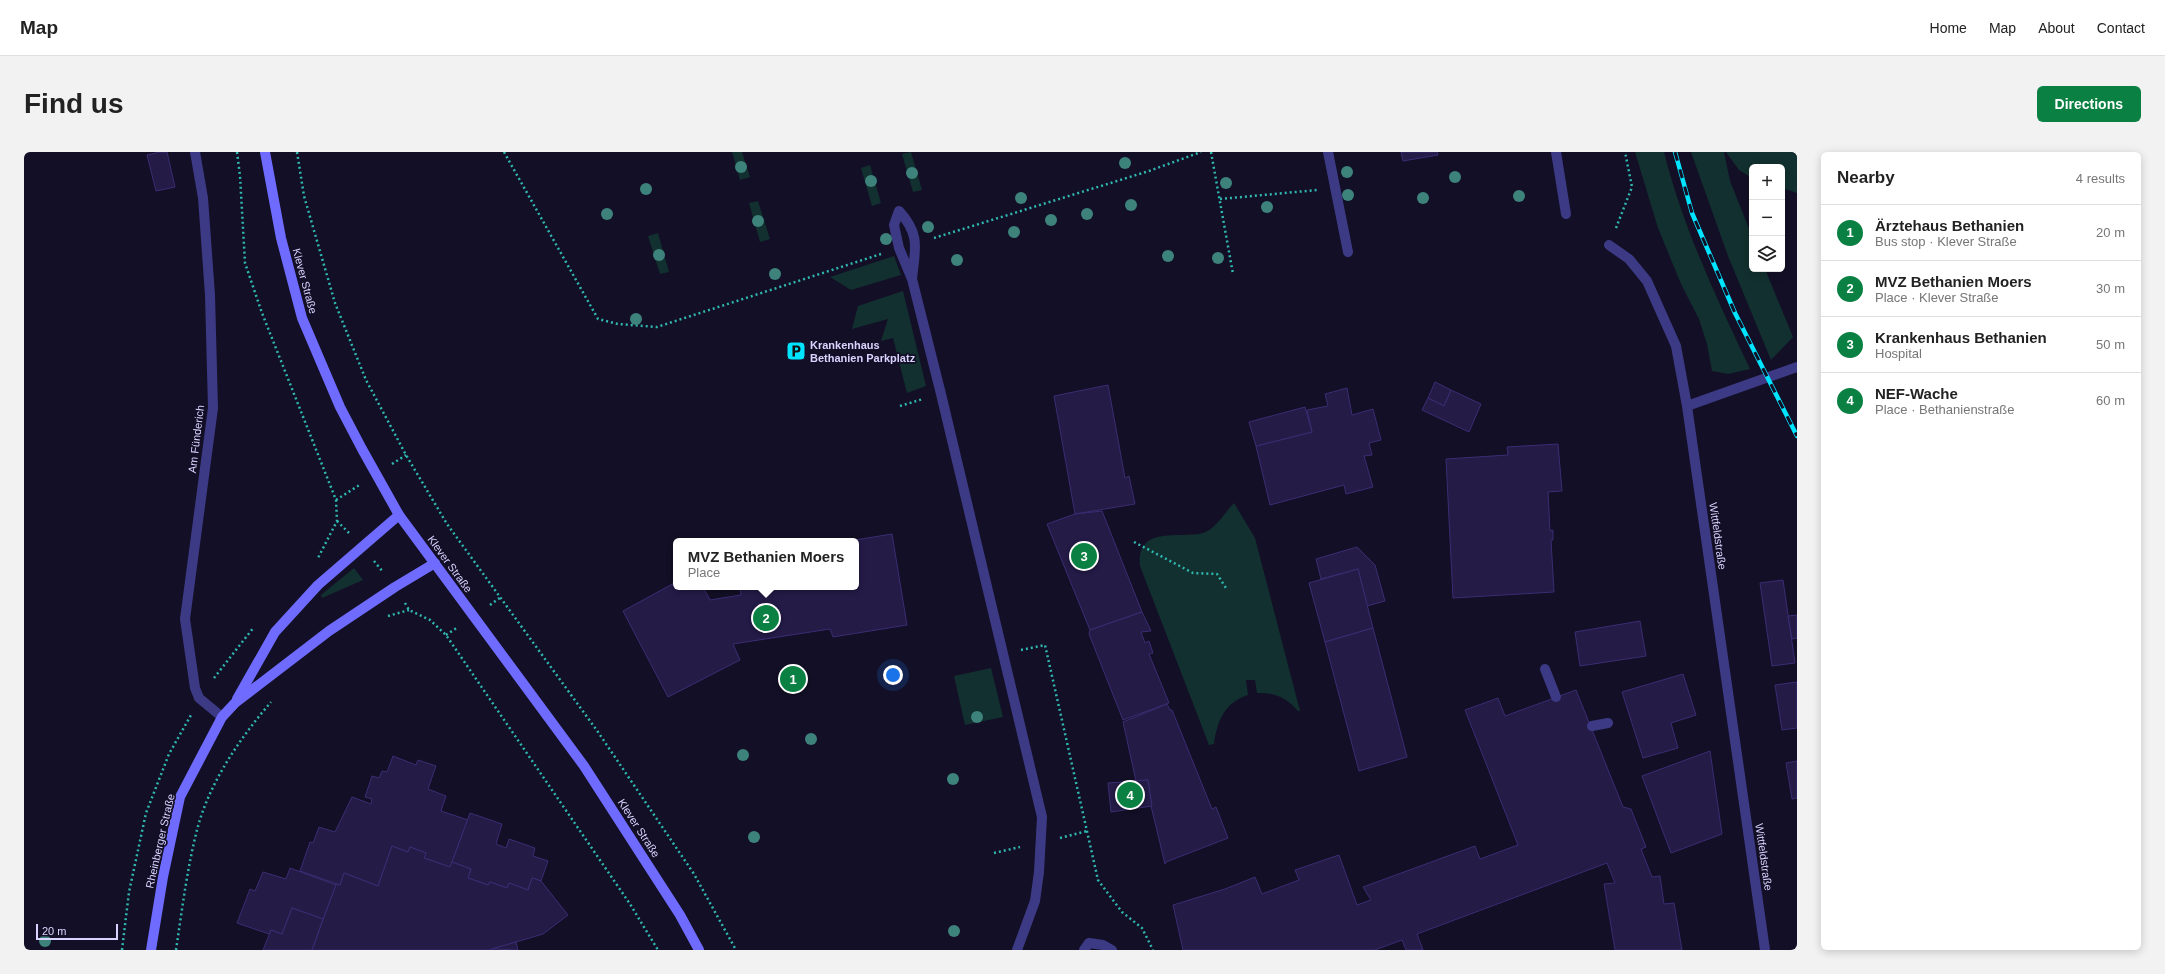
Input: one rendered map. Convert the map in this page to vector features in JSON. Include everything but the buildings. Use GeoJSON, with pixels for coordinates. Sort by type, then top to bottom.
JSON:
{"type":"FeatureCollection","features":[{"type":"Feature","properties":{"kind":"main road","name":"Klever Straße"},"geometry":{"type":"LineString","coordinates":[[265,152],[281,238],[302,318],[340,407],[399,515],[584,766],[680,915],[699,950]]}},
{"type":"Feature","properties":{"kind":"main road"},"geometry":{"type":"LineString","coordinates":[[235,703],[275,632],[318,585],[399,515]]}},
{"type":"Feature","properties":{"kind":"main road"},"geometry":{"type":"LineString","coordinates":[[235,703],[329,631],[395,587],[435,563]]}},
{"type":"Feature","properties":{"kind":"main road","name":"Rheinberger Straße"},"geometry":{"type":"LineString","coordinates":[[152,950],[163,877],[180,797],[222,718],[235,703]]}},
{"type":"Feature","properties":{"kind":"street","name":"Am Fünderich"},"geometry":{"type":"LineString","coordinates":[[195,152],[203,198],[210,295],[213,408],[185,619],[195,688],[199,698],[222,718]]}},
{"type":"Feature","properties":{"kind":"street"},"geometry":{"type":"LineString","coordinates":[[1328,152],[1348,252]]}},
{"type":"Feature","properties":{"kind":"street"},"geometry":{"type":"LineString","coordinates":[[1556,152],[1566,214]]}},
{"type":"Feature","properties":{"kind":"street"},"geometry":{"type":"LineString","coordinates":[[912,279],[915,242],[910,224],[899,211],[894,225],[900,248],[912,279],[1042,817],[1040,872],[1036,901],[1018,950]]}},
{"type":"Feature","properties":{"kind":"street","name":"Wittfeldstraße"},"geometry":{"type":"LineString","coordinates":[[1609,245],[1629,259],[1647,281],[1676,346],[1687,406],[1765,950]]}},
{"type":"Feature","properties":{"kind":"street"},"geometry":{"type":"LineString","coordinates":[[1687,406],[1797,367]]}},
{"type":"Feature","properties":{"kind":"street"},"geometry":{"type":"LineString","coordinates":[[1545,669],[1556,697]]}},
{"type":"Feature","properties":{"kind":"street"},"geometry":{"type":"LineString","coordinates":[[1592,726],[1608,723]]}},
{"type":"Feature","properties":{"kind":"street"},"geometry":{"type":"LineString","coordinates":[[1087,947],[1103,945],[1112,950]]}},
{"type":"Feature","properties":{"kind":"path"},"geometry":{"type":"LineString","coordinates":[[237,152],[240,176],[245,263],[262,313],[336,500],[337,521],[347,531]]}},
{"type":"Feature","properties":{"kind":"path"},"geometry":{"type":"LineString","coordinates":[[297,152],[304,196],[335,303],[366,380],[406,454],[447,524],[598,732],[694,874],[736,950]]}},
{"type":"Feature","properties":{"kind":"path"},"geometry":{"type":"LineString","coordinates":[[504,152],[598,319],[611,322],[657,327],[900,248]]}},
{"type":"Feature","properties":{"kind":"path"},"geometry":{"type":"LineString","coordinates":[[915,242],[1141,173],[1201,152]]}},
{"type":"Feature","properties":{"kind":"path"},"geometry":{"type":"LineString","coordinates":[[1212,152],[1233,274]]}},
{"type":"Feature","properties":{"kind":"path"},"geometry":{"type":"LineString","coordinates":[[1609,245],[1632,187],[1625,152]]}},
{"type":"Feature","properties":{"kind":"path"},"geometry":{"type":"LineString","coordinates":[[1220,199],[1335,189]]}},
{"type":"Feature","properties":{"kind":"path"},"geometry":{"type":"LineString","coordinates":[[1134,542],[1193,572],[1211,572],[1217,574],[1226,588]]}},
{"type":"Feature","properties":{"kind":"path"},"geometry":{"type":"LineString","coordinates":[[373,559],[381,570]]}},
{"type":"Feature","properties":{"kind":"path"},"geometry":{"type":"LineString","coordinates":[[382,618],[409,610],[430,620],[446,635],[625,897],[658,950]]}},
{"type":"Feature","properties":{"kind":"path"},"geometry":{"type":"LineString","coordinates":[[1003,653],[1045,645],[1098,880],[1122,912],[1142,928],[1153,950]]}},
{"type":"Feature","properties":{"kind":"path"},"geometry":{"type":"LineString","coordinates":[[176,950],[197,829],[220,772],[258,717],[272,701]]}},
{"type":"Feature","properties":{"kind":"green space"},"geometry":{"type":"Polygon","coordinates":[[[732,152],[742,152],[750,177],[740,180],[732,152]]]}},
{"type":"Feature","properties":{"kind":"green space"},"geometry":{"type":"Polygon","coordinates":[[[911,152],[922,190],[913,192],[902,154],[911,152]]]}},
{"type":"Feature","properties":{"kind":"green space"},"geometry":{"type":"Polygon","coordinates":[[[1635,152],[1664,152],[1691,236],[1713,290],[1750,369],[1728,374],[1712,371],[1707,344],[1699,319],[1681,284],[1658,228],[1635,152]]]}},
{"type":"Feature","properties":{"kind":"green space"},"geometry":{"type":"Polygon","coordinates":[[[1691,152],[1724,152],[1730,181],[1749,228],[1749,272],[1766,272],[1793,337],[1771,360],[1728,256],[1691,152]]]}},
{"type":"Feature","properties":{"kind":"green space"},"geometry":{"type":"Polygon","coordinates":[[[1726,152],[1797,152],[1797,193],[1785,189],[1785,164],[1749,164],[1749,176],[1739,170],[1726,152]]]}},
{"type":"Feature","properties":{"kind":"green space"},"geometry":{"type":"Polygon","coordinates":[[[870,165],[881,203],[872,206],[861,168],[870,165]]]}},
{"type":"Feature","properties":{"kind":"green space"},"geometry":{"type":"Polygon","coordinates":[[[758,201],[770,239],[760,242],[749,203],[758,201]]]}},
{"type":"Feature","properties":{"kind":"green space"},"geometry":{"type":"Polygon","coordinates":[[[658,233],[669,272],[660,274],[648,236],[658,233]]]}},
{"type":"Feature","properties":{"kind":"green space"},"geometry":{"type":"Polygon","coordinates":[[[894,256],[901,275],[851,290],[830,277],[894,256]]]}},
{"type":"Feature","properties":{"kind":"green space"},"geometry":{"type":"Polygon","coordinates":[[[903,291],[926,386],[907,393],[893,338],[881,341],[888,319],[852,329],[858,306],[903,291]]]}},
{"type":"Feature","properties":{"kind":"green space"},"geometry":{"type":"Polygon","coordinates":[[[1234,503],[1255,538],[1300,711],[1298,711],[1285,699],[1275,695],[1257,693],[1255,680],[1246,680],[1248,695],[1233,702],[1228,708],[1220,720],[1214,744],[1209,745],[1140,566],[1141,553],[1145,544],[1152,539],[1161,536],[1203,533],[1207,531],[1216,525],[1234,503]]]}},
{"type":"Feature","properties":{"kind":"green space"},"geometry":{"type":"Polygon","coordinates":[[[354,568],[363,580],[322,598],[321,595],[354,568]]]}},
{"type":"Feature","properties":{"kind":"green space"},"geometry":{"type":"Polygon","coordinates":[[[991,668],[1003,717],[965,725],[954,676],[991,668]]]}},
{"type":"Feature","properties":{"kind":"railway"},"geometry":{"type":"LineString","coordinates":[[1675,152],[1692,213],[1735,313],[1797,436]]}},
{"type":"Feature","properties":{"kind":"place","name":"Krankenhaus Bethanien Parkplatz"},"geometry":{"type":"Point","coordinates":[796,351]}},
{"type":"Feature","properties":{"kind":"place","name":"Krankenhaus Bethanien"},"geometry":{"type":"Point","coordinates":[1084,556]}},
{"type":"Feature","properties":{"kind":"place","name":"MVZ Bethanien Moers"},"geometry":{"type":"Point","coordinates":[766,618]}},
{"type":"Feature","properties":{"kind":"place","name":"Ärztehaus Bethanien"},"geometry":{"type":"Point","coordinates":[793,679]}},
{"type":"Feature","properties":{"kind":"place","name":"NEF-Wache"},"geometry":{"type":"Point","coordinates":[1130,795]}}]}
